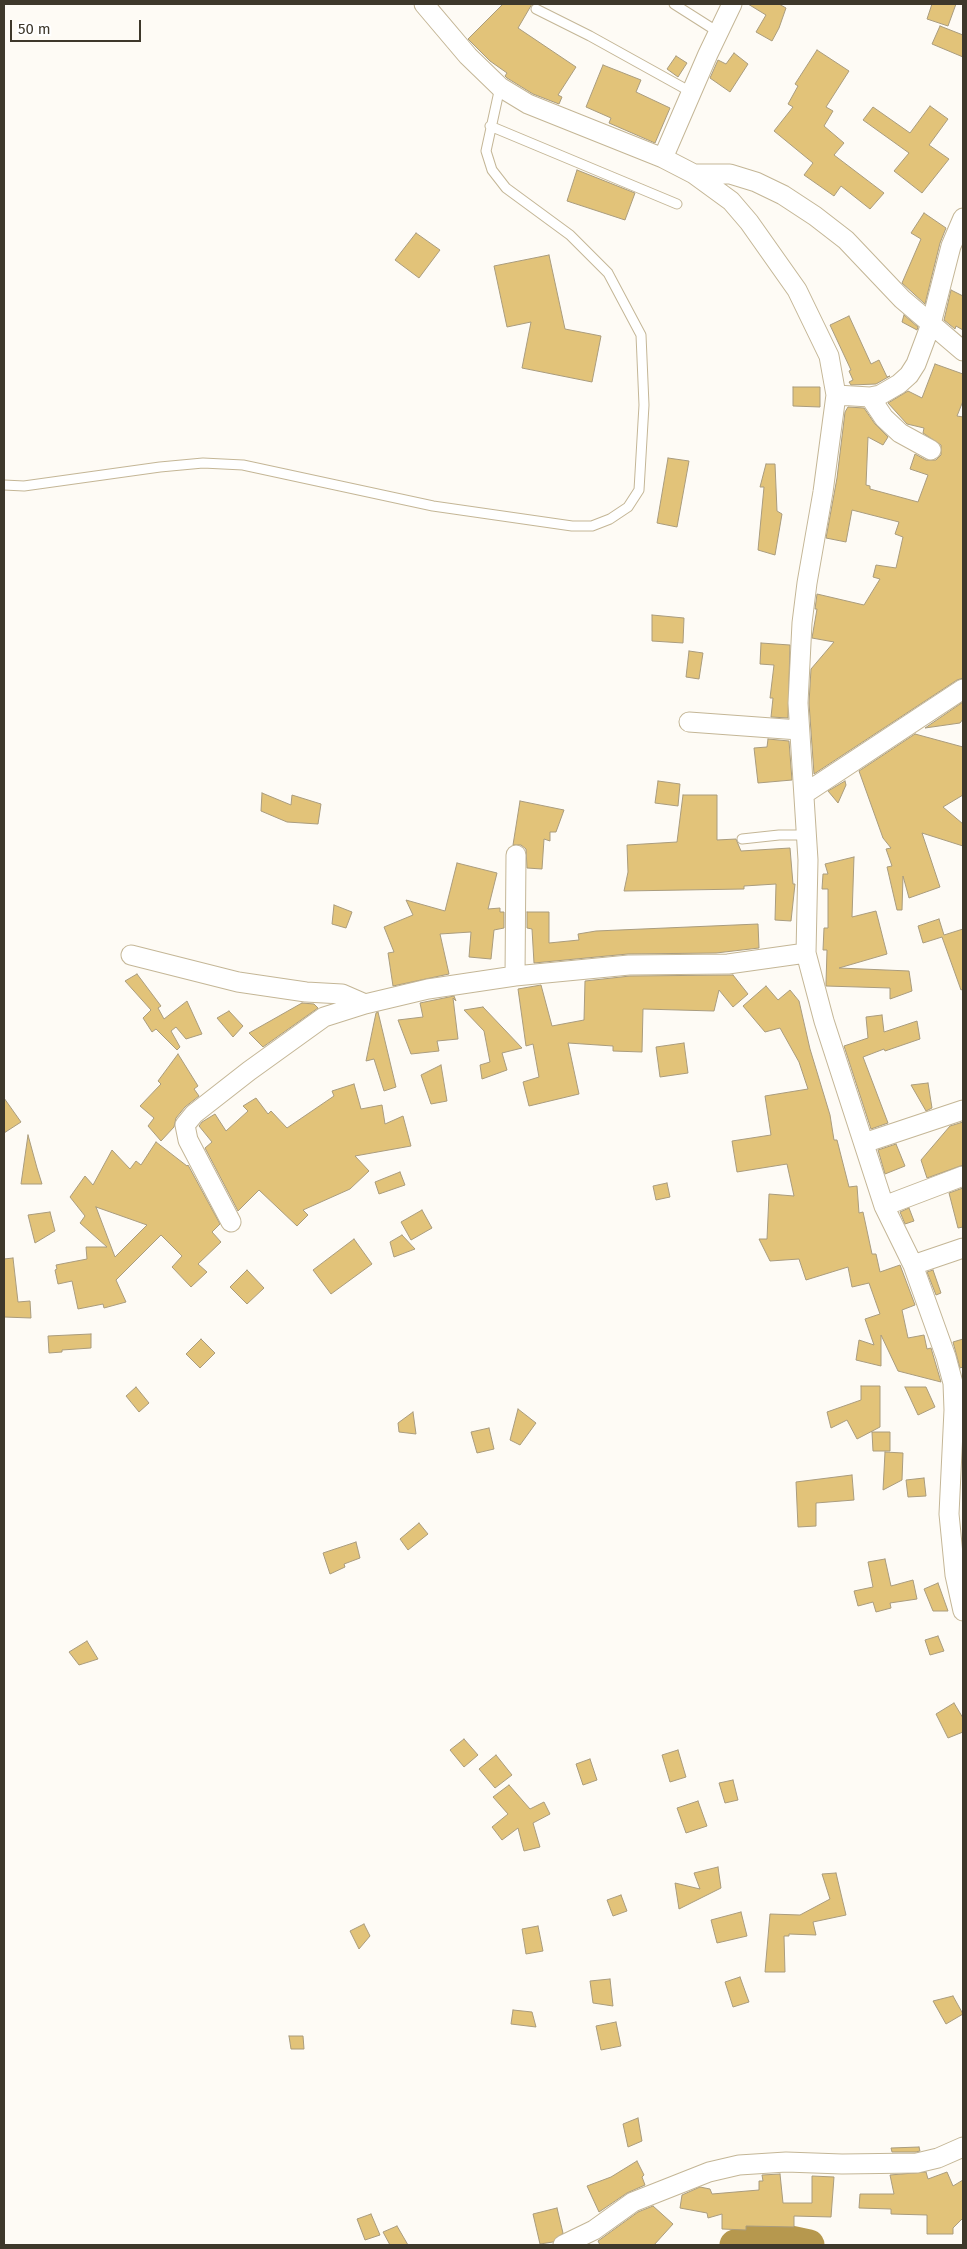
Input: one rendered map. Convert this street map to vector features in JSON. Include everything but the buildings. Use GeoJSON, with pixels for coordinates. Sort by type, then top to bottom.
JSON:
{"type":"FeatureCollection","features":[{"type":"Feature","properties":{"kind":"street"},"geometry":{"type":"LineString","coordinates":[[424,4],[468,56],[500,87],[528,104],[663,158],[694,174],[730,202],[750,222],[797,290],[828,356],[836,395],[802,623],[799,730],[807,835],[806,953],[824,1022],[884,1206],[913,1265],[946,1357],[953,1383],[954,1410],[949,1514],[955,1575],[963,1611]]}},
{"type":"Feature","properties":{"kind":"street"},"geometry":{"type":"LineString","coordinates":[[663,158],[732,4]]}},
{"type":"Feature","properties":{"kind":"street"},"geometry":{"type":"LineString","coordinates":[[694,174],[730,174],[756,182],[783,195],[815,216],[846,240],[902,300],[963,351]]}},
{"type":"Feature","properties":{"kind":"street"},"geometry":{"type":"LineString","coordinates":[[836,395],[870,397],[889,390],[909,375],[916,364],[931,324],[951,246],[963,218]]}},
{"type":"Feature","properties":{"kind":"street"},"geometry":{"type":"LineString","coordinates":[[870,397],[884,418],[900,433],[931,450]]}},
{"type":"Feature","properties":{"kind":"street"},"geometry":{"type":"LineString","coordinates":[[804,794],[963,689]]}},
{"type":"Feature","properties":{"kind":"street"},"geometry":{"type":"LineString","coordinates":[[689,722],[799,730]]}},
{"type":"Feature","properties":{"kind":"street"},"geometry":{"type":"LineString","coordinates":[[515,976],[516,855]]}},
{"type":"Feature","properties":{"kind":"street"},"geometry":{"type":"LineString","coordinates":[[230,1222],[188,1140],[185,1125],[194,1114],[249,1071],[324,1018],[364,1004],[428,989],[515,976],[629,965],[728,964],[806,953]]}},
{"type":"Feature","properties":{"kind":"street"},"geometry":{"type":"LineString","coordinates":[[131,955],[238,982],[306,992],[342,994],[364,1004]]}},
{"type":"Feature","properties":{"kind":"street"},"geometry":{"type":"LineString","coordinates":[[864,1143],[963,1110]]}},
{"type":"Feature","properties":{"kind":"street"},"geometry":{"type":"LineString","coordinates":[[884,1206],[963,1176]]}},
{"type":"Feature","properties":{"kind":"street"},"geometry":{"type":"LineString","coordinates":[[913,1265],[963,1248]]}},
{"type":"Feature","properties":{"kind":"street"},"geometry":{"type":"LineString","coordinates":[[563,2245],[594,2230],[633,2202],[656,2191],[709,2172],[739,2165],[786,2162],[851,2164],[917,2163],[938,2158],[963,2147]]}},
{"type":"Feature","properties":{"kind":"lane"},"geometry":{"type":"LineString","coordinates":[[674,4],[718,32]]}},
{"type":"Feature","properties":{"kind":"lane"},"geometry":{"type":"LineString","coordinates":[[536,9],[590,36],[691,92]]}},
{"type":"Feature","properties":{"kind":"lane"},"geometry":{"type":"LineString","coordinates":[[4,485],[24,486],[160,467],[203,463],[243,464],[434,506],[572,526],[592,526],[610,519],[628,507],[639,490],[644,405],[641,335],[608,273],[570,234],[506,188],[492,170],[486,151],[500,87]]}},
{"type":"Feature","properties":{"kind":"lane"},"geometry":{"type":"LineString","coordinates":[[490,126],[677,204]]}},
{"type":"Feature","properties":{"kind":"lane"},"geometry":{"type":"LineString","coordinates":[[742,839],[779,835],[807,835]]}},
{"type":"Feature","properties":{"kind":"waterway"},"geometry":{"type":"LineString","coordinates":[[735,2245],[762,2235],[809,2245]]}}]}
